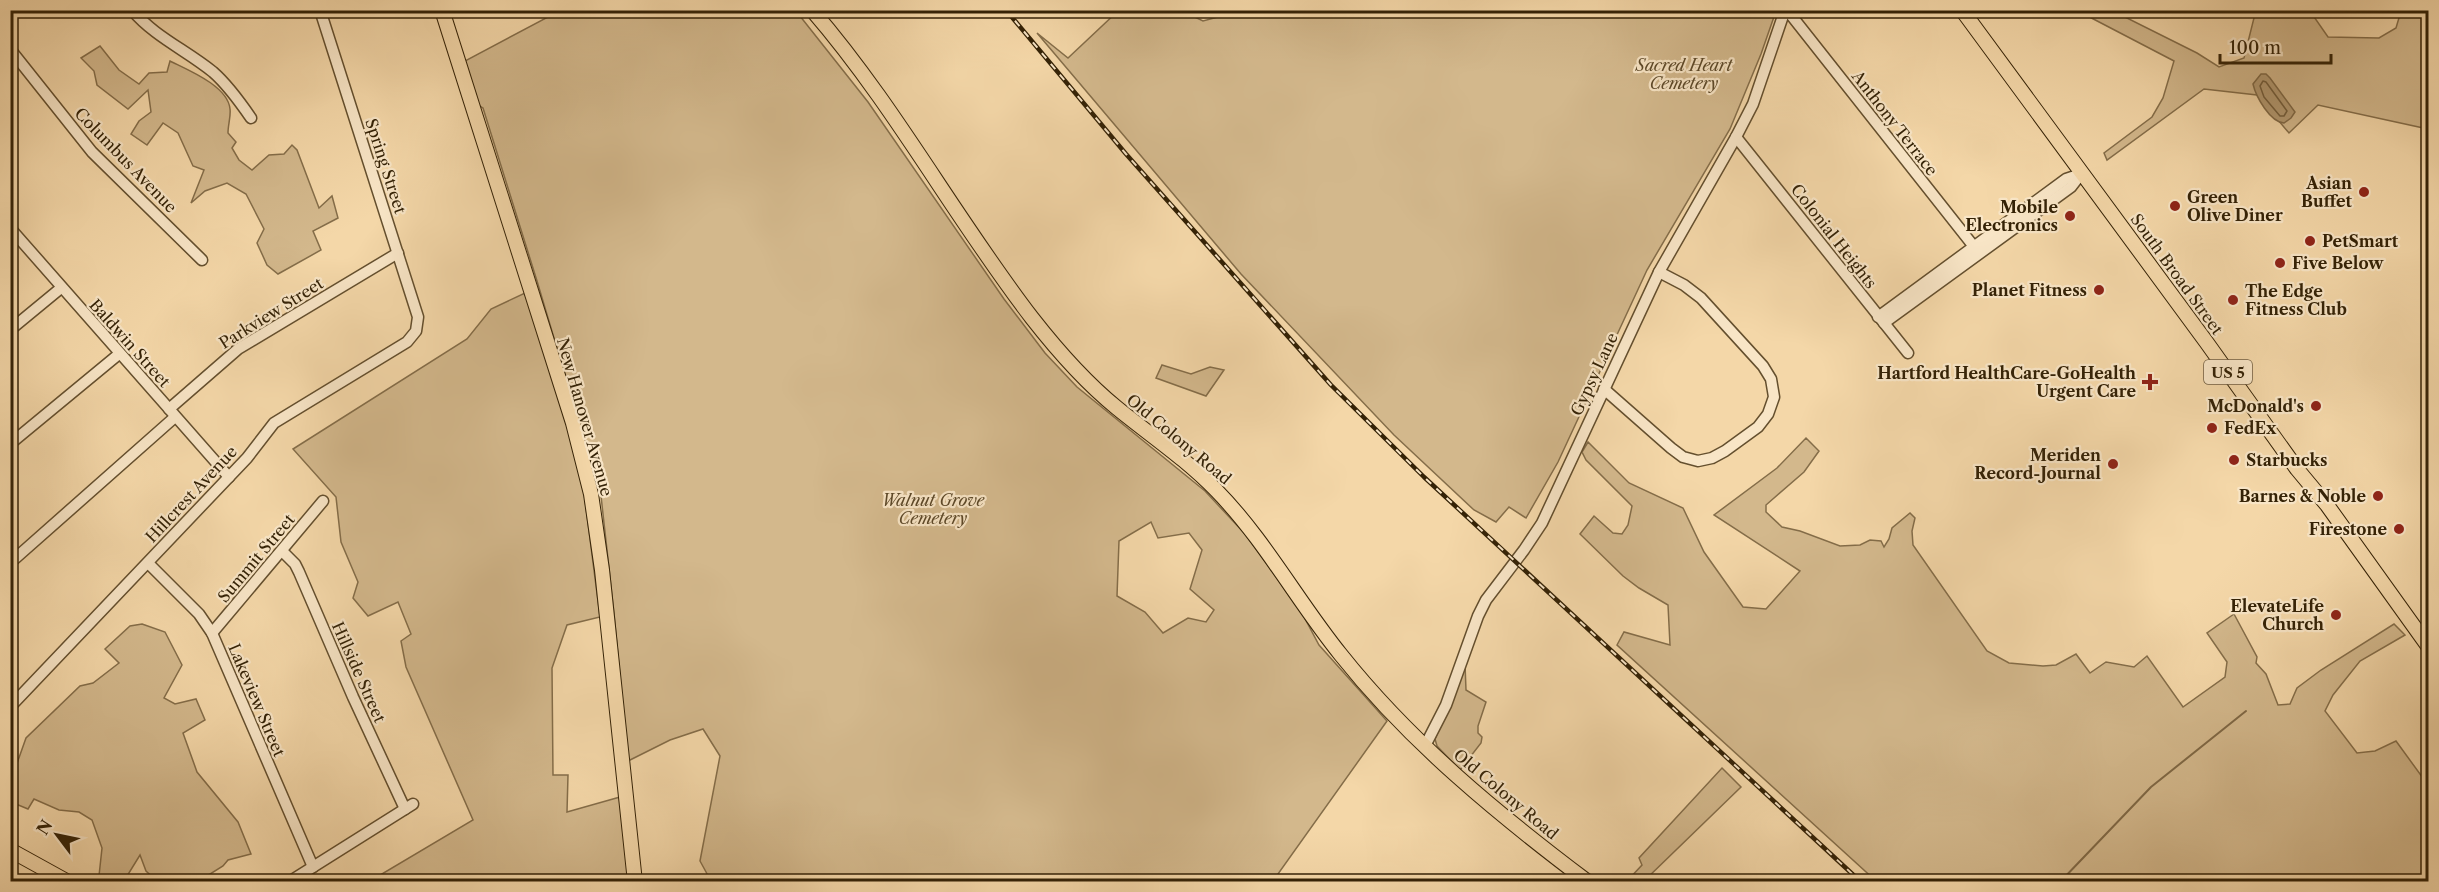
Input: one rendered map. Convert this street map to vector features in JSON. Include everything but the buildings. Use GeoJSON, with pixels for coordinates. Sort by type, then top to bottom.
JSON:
{"type":"FeatureCollection","features":[{"type":"Feature","properties":{"kind":"main road","name":"New Hanover Avenue"},"geometry":{"type":"LineString","coordinates":[[442,10],[573,423],[591,494],[602,570],[635,882]]}},
{"type":"Feature","properties":{"kind":"main road","name":"Old Colony Road"},"geometry":{"type":"LineString","coordinates":[[812,10],[871,84],[1034,321],[1095,388],[1197,472],[1224,498],[1248,527],[1342,657],[1425,746],[1492,806],[1588,882]]}},
{"type":"Feature","properties":{"kind":"main road","name":"South Broad Street"},"geometry":{"type":"LineString","coordinates":[[1962,10],[2207,343],[2296,469],[2326,505],[2428,646]]}},
{"type":"Feature","properties":{"kind":"main road"},"geometry":{"type":"LineString","coordinates":[[10,850],[68,882]]}},
{"type":"Feature","properties":{"kind":"street"},"geometry":{"type":"LineString","coordinates":[[132,10],[151,30],[214,73],[234,94],[251,118]]}},
{"type":"Feature","properties":{"kind":"street","name":"Spring Street"},"geometry":{"type":"LineString","coordinates":[[320,10],[418,317],[416,331]]}},
{"type":"Feature","properties":{"kind":"street","name":"Gypsy Lane"},"geometry":{"type":"LineString","coordinates":[[1425,746],[1446,705],[1483,606],[1542,523],[1659,272],[1737,137],[1753,104],[1786,10]]}},
{"type":"Feature","properties":{"kind":"street","name":"Anthony Terrace"},"geometry":{"type":"LineString","coordinates":[[1786,10],[1976,250]]}},
{"type":"Feature","properties":{"kind":"street","name":"Columbus Avenue"},"geometry":{"type":"LineString","coordinates":[[10,49],[92,152],[202,260]]}},
{"type":"Feature","properties":{"kind":"street","name":"Colonial Heights"},"geometry":{"type":"LineString","coordinates":[[1737,137],[1908,353]]}},
{"type":"Feature","properties":{"kind":"street"},"geometry":{"type":"LineString","coordinates":[[1881,320],[1976,250],[2066,179],[2081,174]]}},
{"type":"Feature","properties":{"kind":"street","name":"Baldwin Street"},"geometry":{"type":"LineString","coordinates":[[10,228],[229,477]]}},
{"type":"Feature","properties":{"kind":"street","name":"Parkview Street"},"geometry":{"type":"LineString","coordinates":[[10,563],[238,349],[398,253]]}},
{"type":"Feature","properties":{"kind":"street"},"geometry":{"type":"LineString","coordinates":[[1604,389],[1671,448],[1683,457],[1698,461],[1712,458],[1725,451],[1758,427],[1768,414],[1774,397],[1771,379],[1762,366],[1701,298],[1684,285],[1659,272]]}},
{"type":"Feature","properties":{"kind":"street"},"geometry":{"type":"LineString","coordinates":[[10,330],[61,288]]}},
{"type":"Feature","properties":{"kind":"street","name":"Hillcrest Avenue"},"geometry":{"type":"LineString","coordinates":[[10,707],[229,477],[274,423],[407,342],[416,331]]}},
{"type":"Feature","properties":{"kind":"street"},"geometry":{"type":"LineString","coordinates":[[10,444],[119,354]]}},
{"type":"Feature","properties":{"kind":"street","name":"Summit Street"},"geometry":{"type":"LineString","coordinates":[[212,633],[323,501]]}},
{"type":"Feature","properties":{"kind":"street","name":"Hillside Street"},"geometry":{"type":"LineString","coordinates":[[282,551],[295,564],[299,572],[353,697],[409,806],[313,867]]}},
{"type":"Feature","properties":{"kind":"street","name":"Lakeview Street"},"geometry":{"type":"LineString","coordinates":[[148,563],[198,614],[212,633],[313,867]]}},
{"type":"Feature","properties":{"kind":"street"},"geometry":{"type":"LineString","coordinates":[[289,882],[313,867]]}},
{"type":"Feature","properties":{"kind":"green space","name":"Sacred Heart Cemetery"},"geometry":{"type":"Polygon","coordinates":[[[1244,10],[1776,11],[1730,129],[1647,270],[1558,462],[1526,518],[1509,507],[1496,522],[1474,510],[1394,435],[1241,274],[1037,33],[1068,58],[1118,11],[1182,11],[1203,21],[1244,10]]]}},
{"type":"Feature","properties":{"kind":"green space","name":"Walnut Grove Cemetery"},"geometry":{"type":"Polygon","coordinates":[[[553,11],[796,11],[868,102],[1004,299],[1045,353],[1077,387],[1205,491],[1246,535],[1303,615],[1319,645],[1387,721],[1278,874],[1267,882],[711,881],[700,861],[720,756],[703,729],[670,740],[628,761],[601,496],[483,108],[478,105],[463,62],[550,16],[553,11]],[[1151,522],[1119,541],[1117,596],[1145,612],[1163,633],[1188,618],[1206,622],[1214,610],[1190,589],[1202,550],[1189,533],[1158,538],[1151,522]]]}},
{"type":"Feature","properties":{"kind":"green space"},"geometry":{"type":"Polygon","coordinates":[[[2078,11],[2113,11],[2197,53],[2219,67],[2244,58],[2254,18],[2249,11],[2310,11],[2328,37],[2379,38],[2396,28],[2401,11],[2416,11],[2428,22],[2428,129],[2318,105],[2289,133],[2257,95],[2204,89],[2107,160],[2104,153],[2152,117],[2163,98],[2174,61],[2078,11]]]}},
{"type":"Feature","properties":{"kind":"green space"},"geometry":{"type":"Polygon","coordinates":[[[100,46],[119,70],[139,84],[149,73],[167,72],[170,61],[215,86],[228,101],[230,115],[228,133],[236,142],[232,148],[239,160],[252,170],[269,155],[284,154],[292,145],[297,150],[319,208],[332,196],[338,218],[313,231],[321,250],[278,274],[267,265],[257,243],[264,229],[246,194],[227,183],[205,191],[191,203],[204,170],[193,166],[178,133],[163,123],[147,145],[131,134],[139,121],[151,112],[148,90],[128,109],[97,85],[94,71],[81,58],[100,46]]]}},
{"type":"Feature","properties":{"kind":"green space"},"geometry":{"type":"Polygon","coordinates":[[[525,293],[580,461],[600,617],[567,625],[552,668],[553,775],[568,775],[567,812],[620,797],[630,881],[370,881],[473,820],[406,667],[401,641],[411,634],[398,602],[368,616],[353,598],[358,582],[341,542],[336,497],[293,449],[467,339],[491,309],[525,293]]]}},
{"type":"Feature","properties":{"kind":"green space"},"geometry":{"type":"Polygon","coordinates":[[[1162,365],[1191,374],[1210,367],[1224,370],[1206,396],[1156,378],[1162,365]]]}},
{"type":"Feature","properties":{"kind":"green space"},"geometry":{"type":"Polygon","coordinates":[[[1806,438],[1819,451],[1804,472],[1766,505],[1766,512],[1782,527],[1800,531],[1840,546],[1860,545],[1870,540],[1881,541],[1884,547],[1892,528],[1910,513],[1915,518],[1912,531],[1913,545],[1987,651],[2009,663],[2056,665],[2076,654],[2090,673],[2106,662],[2134,667],[2147,656],[2183,707],[2225,677],[2227,662],[2207,633],[2234,614],[2257,657],[2256,663],[2266,674],[2278,705],[2290,704],[2297,688],[2321,670],[2394,624],[2405,635],[2360,661],[2333,695],[2325,711],[2357,753],[2375,751],[2396,741],[2428,785],[2428,881],[1876,881],[1617,645],[1624,632],[1670,645],[1668,605],[1623,576],[1580,534],[1594,516],[1613,533],[1622,534],[1628,525],[1632,506],[1586,460],[1582,452],[1588,442],[1629,483],[1683,508],[1704,552],[1743,607],[1766,609],[1800,571],[1714,515],[1777,468],[1806,438]]]}},
{"type":"Feature","properties":{"kind":"green space"},"geometry":{"type":"Polygon","coordinates":[[[142,624],[165,632],[182,665],[164,698],[175,704],[196,699],[205,720],[183,733],[197,772],[238,822],[251,854],[228,860],[223,866],[199,881],[157,881],[146,871],[140,855],[124,881],[103,881],[99,876],[102,848],[92,820],[79,812],[59,810],[34,799],[28,809],[11,802],[11,768],[15,769],[26,738],[80,686],[93,683],[119,663],[105,649],[130,626],[142,624]]]}},
{"type":"Feature","properties":{"kind":"green space"},"geometry":{"type":"Polygon","coordinates":[[[1465,664],[1466,690],[1486,702],[1478,726],[1478,733],[1482,737],[1481,743],[1460,770],[1437,746],[1435,739],[1465,664]]]}},
{"type":"Feature","properties":{"kind":"green space"},"geometry":{"type":"Polygon","coordinates":[[[1722,768],[1741,787],[1644,881],[1627,881],[1642,865],[1639,858],[1722,768]]]}},
{"type":"Feature","properties":{"kind":"water"},"geometry":{"type":"Polygon","coordinates":[[[2261,74],[2266,74],[2270,78],[2295,112],[2284,123],[2269,114],[2257,95],[2253,84],[2261,74]]]}},
{"type":"Feature","properties":{"kind":"waterway"},"geometry":{"type":"LineString","coordinates":[[2060,882],[2151,787],[2246,711]]}},
{"type":"Feature","properties":{"kind":"railway"},"geometry":{"type":"LineString","coordinates":[[1006,10],[1126,154],[1331,385],[1424,477],[1861,882]]}},
{"type":"Feature","properties":{"kind":"place","name":"Asian Buffet"},"geometry":{"type":"Point","coordinates":[2364,192]}},
{"type":"Feature","properties":{"kind":"place","name":"Green Olive Diner"},"geometry":{"type":"Point","coordinates":[2175,206]}},
{"type":"Feature","properties":{"kind":"place","name":"Mobile Electronics"},"geometry":{"type":"Point","coordinates":[2070,216]}},
{"type":"Feature","properties":{"kind":"place","name":"PetSmart"},"geometry":{"type":"Point","coordinates":[2310,241]}},
{"type":"Feature","properties":{"kind":"place","name":"Five Below"},"geometry":{"type":"Point","coordinates":[2280,263]}},
{"type":"Feature","properties":{"kind":"place","name":"Planet Fitness"},"geometry":{"type":"Point","coordinates":[2099,290]}},
{"type":"Feature","properties":{"kind":"place","name":"The Edge Fitness Club"},"geometry":{"type":"Point","coordinates":[2233,300]}},
{"type":"Feature","properties":{"kind":"place","name":"Hartford HealthCare-GoHealth Urgent Care"},"geometry":{"type":"Point","coordinates":[2150,382]}},
{"type":"Feature","properties":{"kind":"place","name":"McDonald's"},"geometry":{"type":"Point","coordinates":[2316,406]}},
{"type":"Feature","properties":{"kind":"place","name":"FedEx"},"geometry":{"type":"Point","coordinates":[2212,428]}},
{"type":"Feature","properties":{"kind":"place","name":"Starbucks"},"geometry":{"type":"Point","coordinates":[2234,460]}},
{"type":"Feature","properties":{"kind":"place","name":"Meriden Record-Journal"},"geometry":{"type":"Point","coordinates":[2113,464]}},
{"type":"Feature","properties":{"kind":"place","name":"Barnes & Noble"},"geometry":{"type":"Point","coordinates":[2378,496]}},
{"type":"Feature","properties":{"kind":"place","name":"Firestone"},"geometry":{"type":"Point","coordinates":[2399,529]}},
{"type":"Feature","properties":{"kind":"place","name":"ElevateLife Church"},"geometry":{"type":"Point","coordinates":[2336,615]}}]}
